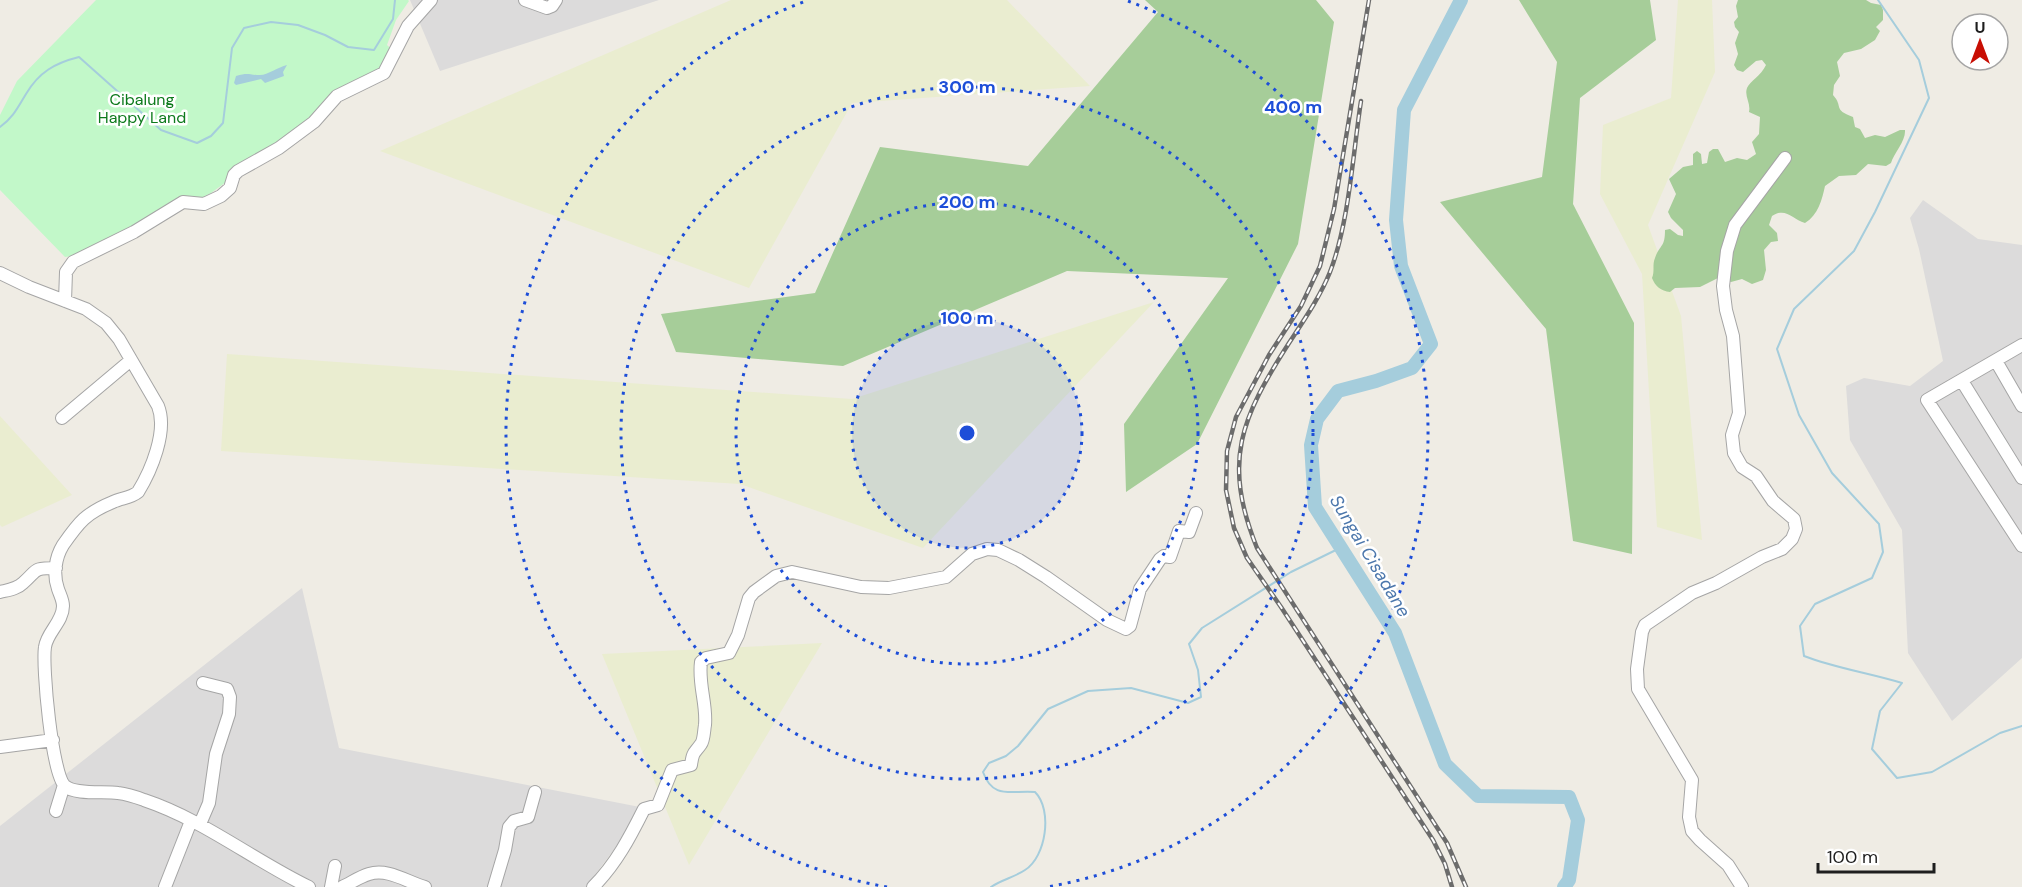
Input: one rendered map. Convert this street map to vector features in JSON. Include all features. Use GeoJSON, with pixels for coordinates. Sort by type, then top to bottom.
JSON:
{"type":"FeatureCollection","features":[{"type":"Feature","properties":{"kind":"street"},"geometry":{"type":"LineString","coordinates":[[65,301],[66,272],[78,258],[134,232],[183,202],[204,204],[221,196],[230,188],[238,171],[279,148],[314,122],[340,94],[384,73],[408,26],[431,0]]}},
{"type":"Feature","properties":{"kind":"street"},"geometry":{"type":"LineString","coordinates":[[525,0],[547,8],[552,6],[556,0]]}},
{"type":"Feature","properties":{"kind":"street"},"geometry":{"type":"LineString","coordinates":[[1742,887],[1728,865],[1692,831],[1689,817],[1692,780],[1640,693],[1637,676],[1642,632],[1645,625],[1692,593],[1782,549],[1792,539],[1796,529],[1794,519],[1777,505],[1756,476],[1742,467],[1734,453],[1732,435],[1739,413],[1733,336],[1723,286],[1728,242],[1734,225],[1785,158]]}},
{"type":"Feature","properties":{"kind":"street"},"geometry":{"type":"LineString","coordinates":[[0,273],[92,312],[106,323],[131,360],[159,410],[157,450],[136,493],[86,515],[57,558],[56,581],[63,610],[47,640],[44,651],[52,740],[58,775],[64,785],[72,790],[127,795],[161,806],[196,822],[309,887]]}},
{"type":"Feature","properties":{"kind":"street"},"geometry":{"type":"LineString","coordinates":[[2022,345],[1927,400],[2022,546]]}},
{"type":"Feature","properties":{"kind":"street"},"geometry":{"type":"LineString","coordinates":[[62,418],[131,360]]}},
{"type":"Feature","properties":{"kind":"street"},"geometry":{"type":"LineString","coordinates":[[1996,360],[2022,406]]}},
{"type":"Feature","properties":{"kind":"street"},"geometry":{"type":"LineString","coordinates":[[1962,381],[2022,478]]}},
{"type":"Feature","properties":{"kind":"street"},"geometry":{"type":"LineString","coordinates":[[593,887],[617,858],[644,809],[658,805],[670,772],[676,768],[691,765],[694,750],[702,743],[704,731],[705,712],[700,686],[701,662],[706,658],[729,653],[738,635],[750,598],[754,592],[776,576],[792,572],[861,587],[889,588],[946,577],[972,554],[980,550],[993,549],[1005,552],[1019,560],[1107,620],[1125,629],[1130,626],[1145,579],[1160,559],[1170,556],[1179,531],[1189,532],[1196,513]]}},
{"type":"Feature","properties":{"kind":"street"},"geometry":{"type":"LineString","coordinates":[[0,592],[22,584],[38,569],[56,568]]}},
{"type":"Feature","properties":{"kind":"street"},"geometry":{"type":"LineString","coordinates":[[165,887],[196,822],[209,803],[216,754],[229,714],[230,697],[227,689],[204,683]]}},
{"type":"Feature","properties":{"kind":"street"},"geometry":{"type":"LineString","coordinates":[[0,747],[52,740]]}},
{"type":"Feature","properties":{"kind":"street"},"geometry":{"type":"LineString","coordinates":[[56,811],[64,785]]}},
{"type":"Feature","properties":{"kind":"street"},"geometry":{"type":"LineString","coordinates":[[494,887],[509,827],[514,821],[528,817],[535,792]]}},
{"type":"Feature","properties":{"kind":"street"},"geometry":{"type":"LineString","coordinates":[[331,887],[335,866]]}},
{"type":"Feature","properties":{"kind":"street"},"geometry":{"type":"LineString","coordinates":[[342,887],[365,875],[376,873],[394,876],[425,887]]}},
{"type":"Feature","properties":{"kind":"shaded area"},"geometry":{"type":"Polygon","coordinates":[[[410,0],[659,0],[440,71],[410,0]]]}},
{"type":"Feature","properties":{"kind":"shaded area"},"geometry":{"type":"Polygon","coordinates":[[[1923,200],[1978,239],[2022,245],[2022,658],[1952,721],[1908,653],[1902,530],[1850,440],[1846,386],[1864,378],[1910,386],[1943,361],[1910,218],[1923,200]]]}},
{"type":"Feature","properties":{"kind":"shaded area"},"geometry":{"type":"Polygon","coordinates":[[[302,588],[339,748],[645,808],[586,887],[0,887],[0,826],[302,588]]]}},
{"type":"Feature","properties":{"kind":"green space","name":"Cibalung Happy Land"},"geometry":{"type":"Polygon","coordinates":[[[96,0],[409,1],[396,20],[387,45],[399,56],[211,193],[85,254],[65,257],[0,190],[0,115],[17,81],[96,0]]]}},
{"type":"Feature","properties":{"kind":"green space"},"geometry":{"type":"Polygon","coordinates":[[[731,0],[1007,0],[1090,86],[852,103],[749,288],[380,151],[731,0]]]}},
{"type":"Feature","properties":{"kind":"green space"},"geometry":{"type":"Polygon","coordinates":[[[1145,0],[1316,0],[1334,22],[1298,244],[1197,444],[1126,492],[1124,424],[1228,278],[1067,271],[843,366],[676,352],[661,314],[815,293],[880,147],[1028,166],[1158,12],[1145,0]]]}},
{"type":"Feature","properties":{"kind":"green space"},"geometry":{"type":"Polygon","coordinates":[[[1519,0],[1650,0],[1656,40],[1580,98],[1573,204],[1634,323],[1632,554],[1573,541],[1546,329],[1440,202],[1542,177],[1557,62],[1519,0]]]}},
{"type":"Feature","properties":{"kind":"green space"},"geometry":{"type":"Polygon","coordinates":[[[1678,0],[1712,0],[1715,72],[1648,225],[1681,316],[1702,540],[1657,527],[1642,274],[1600,194],[1603,125],[1671,98],[1678,0]]]}},
{"type":"Feature","properties":{"kind":"green space"},"geometry":{"type":"Polygon","coordinates":[[[1738,0],[1866,0],[1881,5],[1883,20],[1876,27],[1880,31],[1875,40],[1861,49],[1844,53],[1837,62],[1840,76],[1834,85],[1833,95],[1840,110],[1853,117],[1855,127],[1860,129],[1865,138],[1875,135],[1885,137],[1900,130],[1905,130],[1905,134],[1891,163],[1886,166],[1868,164],[1856,175],[1839,176],[1825,186],[1821,202],[1805,223],[1785,213],[1772,216],[1769,225],[1777,233],[1778,241],[1771,242],[1764,250],[1766,270],[1763,280],[1752,284],[1742,279],[1731,282],[1720,277],[1700,287],[1675,288],[1670,292],[1659,288],[1652,278],[1654,261],[1663,243],[1665,230],[1670,229],[1683,236],[1683,230],[1668,212],[1676,194],[1669,179],[1683,167],[1693,165],[1693,154],[1697,151],[1701,154],[1702,164],[1707,163],[1709,152],[1713,149],[1718,149],[1725,162],[1737,158],[1747,160],[1756,154],[1752,142],[1759,134],[1760,117],[1749,112],[1746,91],[1748,85],[1766,65],[1762,60],[1756,61],[1743,72],[1737,70],[1734,65],[1738,54],[1735,43],[1739,32],[1734,22],[1738,17],[1736,6],[1738,0]]]}},
{"type":"Feature","properties":{"kind":"green space"},"geometry":{"type":"Polygon","coordinates":[[[1154,302],[923,548],[740,484],[221,451],[227,354],[852,399],[1154,302]]]}},
{"type":"Feature","properties":{"kind":"green space"},"geometry":{"type":"Polygon","coordinates":[[[0,416],[72,495],[2,527],[0,525],[0,416]]]}},
{"type":"Feature","properties":{"kind":"green space"},"geometry":{"type":"Polygon","coordinates":[[[822,643],[689,865],[602,654],[822,643]]]}},
{"type":"Feature","properties":{"kind":"water"},"geometry":{"type":"Polygon","coordinates":[[[287,65],[283,72],[284,76],[265,83],[261,79],[236,85],[234,83],[236,76],[263,75],[287,65]]]}},
{"type":"Feature","properties":{"kind":"waterway"},"geometry":{"type":"LineString","coordinates":[[0,127],[12,116],[31,86],[42,74],[62,62],[79,57],[161,130],[197,143],[211,136],[223,123],[232,48],[244,28],[271,22],[298,25],[348,47],[374,50],[393,19],[395,0]]}},
{"type":"Feature","properties":{"kind":"waterway","name":"Sungai Cisadane"},"geometry":{"type":"LineString","coordinates":[[1461,0],[1404,110],[1396,220],[1401,266],[1431,344],[1412,368],[1338,391],[1317,419],[1311,445],[1315,507],[1395,633],[1445,764],[1478,796],[1569,797],[1578,820],[1569,880],[1564,887]]}},
{"type":"Feature","properties":{"kind":"waterway"},"geometry":{"type":"LineString","coordinates":[[1878,0],[1919,60],[1929,98],[1854,251],[1794,309],[1777,349],[1799,415],[1832,473],[1879,524],[1883,552],[1872,578],[1815,604],[1800,626],[1804,656],[1902,683],[1880,711],[1872,749],[1897,778],[1932,772],[2000,733],[2022,726]]}},
{"type":"Feature","properties":{"kind":"waterway"},"geometry":{"type":"LineString","coordinates":[[991,887],[1025,870],[1032,864],[1042,844],[1045,821],[1041,800],[1035,792],[1004,792],[992,787],[983,772],[989,763],[1006,756],[1018,746],[1048,709],[1088,691],[1131,688],[1188,703],[1201,697],[1198,670],[1189,644],[1202,628],[1291,572],[1340,548]]}},
{"type":"Feature","properties":{"kind":"railway"},"geometry":{"type":"LineString","coordinates":[[1369,0],[1334,209],[1320,266],[1301,306],[1269,355],[1236,417],[1227,451],[1226,490],[1234,528],[1247,558],[1433,840],[1445,864],[1452,887]]}},
{"type":"Feature","properties":{"kind":"railway"},"geometry":{"type":"LineString","coordinates":[[1361,101],[1350,188],[1336,253],[1321,290],[1272,370],[1249,418],[1242,441],[1239,465],[1240,490],[1246,517],[1257,548],[1447,843],[1466,887]]}}]}
